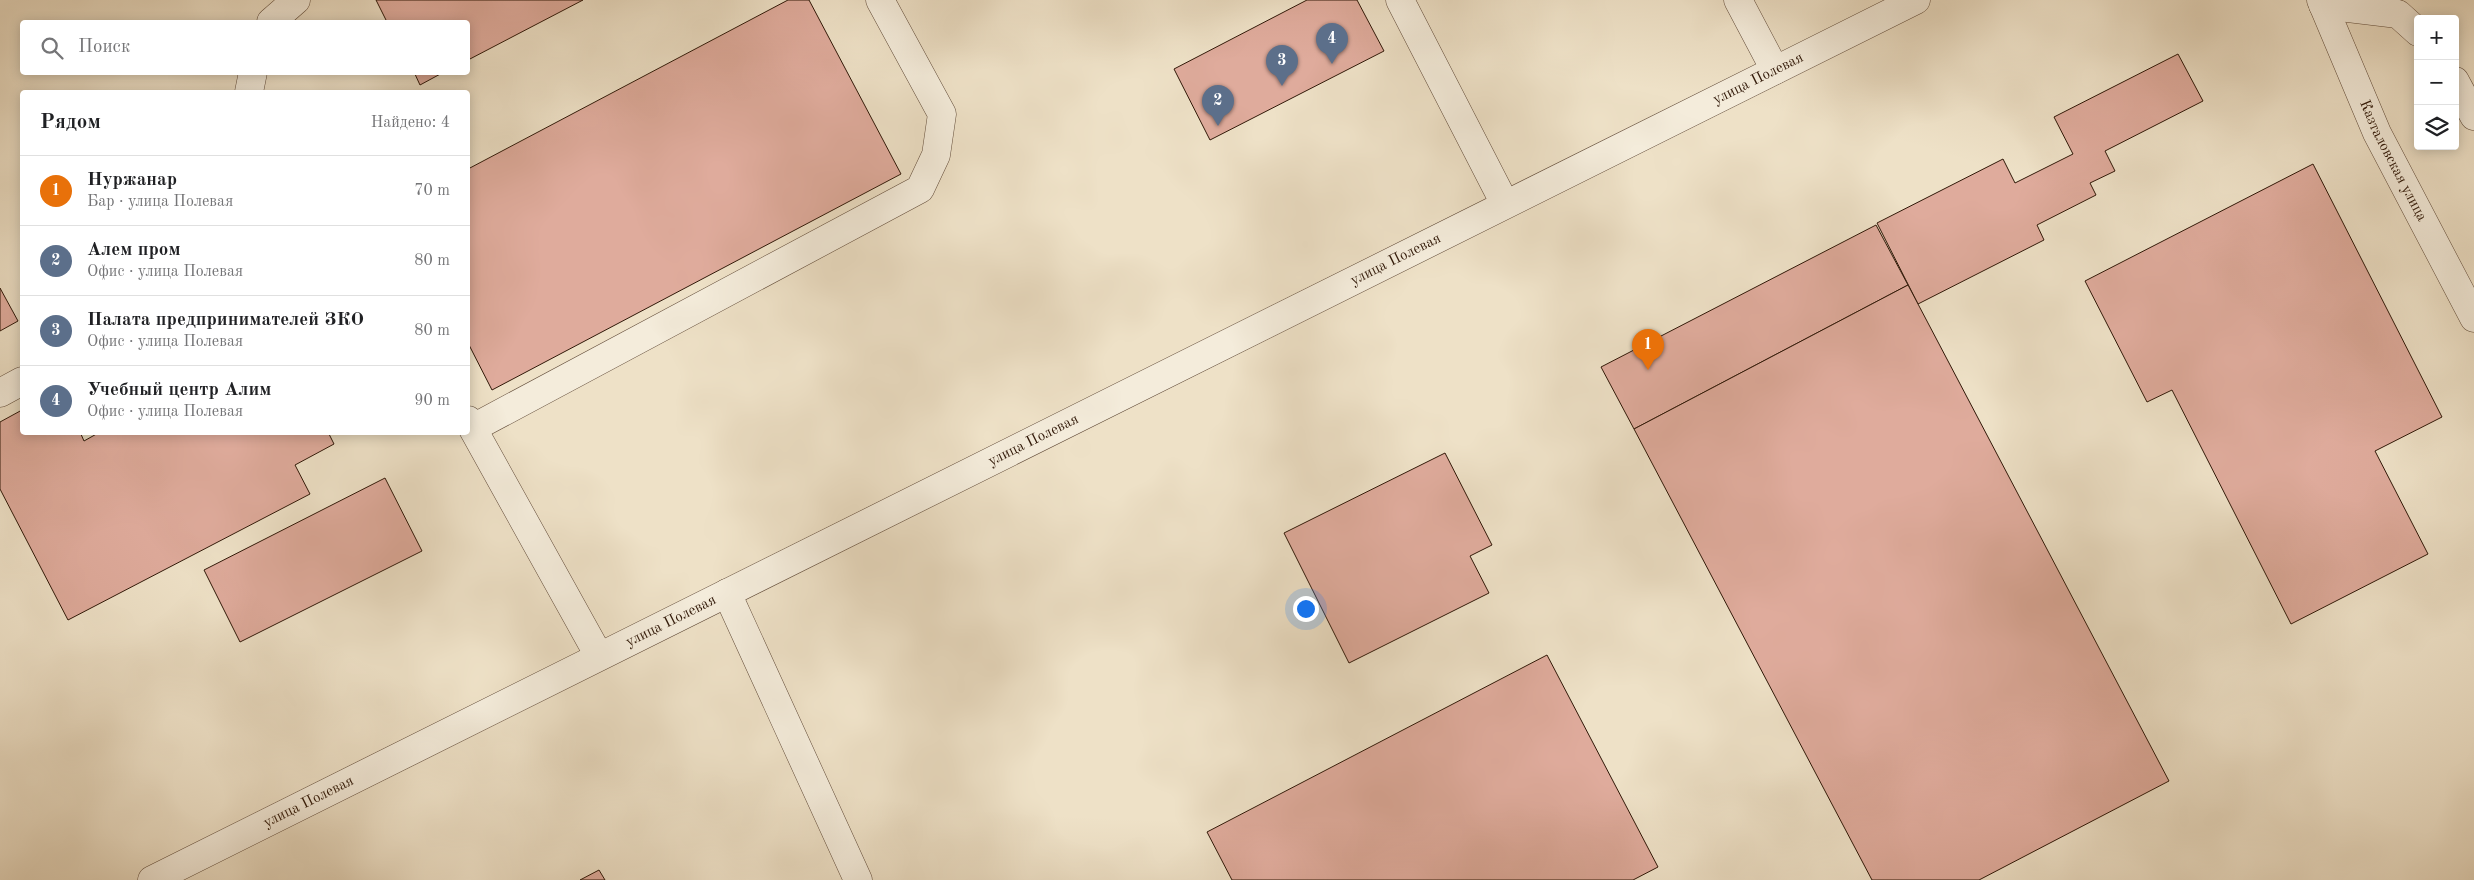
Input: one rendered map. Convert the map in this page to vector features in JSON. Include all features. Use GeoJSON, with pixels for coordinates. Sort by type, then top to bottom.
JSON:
{"type":"FeatureCollection","features":[{"type":"Feature","properties":{"kind":"street"},"geometry":{"type":"LineString","coordinates":[[274,20],[296,0]]}},
{"type":"Feature","properties":{"kind":"street"},"geometry":{"type":"LineString","coordinates":[[600,656],[470,424],[920,189],[936,155],[942,114],[880,0]]}},
{"type":"Feature","properties":{"kind":"street"},"geometry":{"type":"LineString","coordinates":[[1400,0],[1506,204]]}},
{"type":"Feature","properties":{"kind":"street"},"geometry":{"type":"LineString","coordinates":[[1738,0],[1775,70]]}},
{"type":"Feature","properties":{"kind":"street","name":"улица Полевая"},"geometry":{"type":"LineString","coordinates":[[152,880],[1916,0]]}},
{"type":"Feature","properties":{"kind":"street"},"geometry":{"type":"LineString","coordinates":[[2322,3],[2398,14],[2414,28]]}},
{"type":"Feature","properties":{"kind":"street","name":"Казталовская улица"},"geometry":{"type":"LineString","coordinates":[[2322,3],[2377,133],[2474,318]]}},
{"type":"Feature","properties":{"kind":"street"},"geometry":{"type":"LineString","coordinates":[[249,90],[252,75]]}},
{"type":"Feature","properties":{"kind":"street"},"geometry":{"type":"LineString","coordinates":[[2459,88],[2474,116]]}},
{"type":"Feature","properties":{"kind":"street"},"geometry":{"type":"LineString","coordinates":[[0,393],[20,382]]}},
{"type":"Feature","properties":{"kind":"street"},"geometry":{"type":"LineString","coordinates":[[726,593],[858,880]]}},
{"type":"Feature","properties":{"kind":"building"},"geometry":{"type":"Polygon","coordinates":[[[376,0],[583,0],[470,59],[470,20],[386,20],[376,0]]]}},
{"type":"Feature","properties":{"kind":"building"},"geometry":{"type":"Polygon","coordinates":[[[788,0],[809,0],[901,174],[492,390],[470,347],[470,168],[788,0]]]}},
{"type":"Feature","properties":{"kind":"building"},"geometry":{"type":"Polygon","coordinates":[[[1307,0],[1357,0],[1384,51],[1210,140],[1174,69],[1307,0]]]}},
{"type":"Feature","properties":{"kind":"building"},"geometry":{"type":"Polygon","coordinates":[[[2178,54],[2203,101],[2105,151],[2115,171],[2090,183],[2096,195],[2037,225],[2044,240],[1918,304],[1877,223],[2003,159],[2015,183],[2073,154],[2054,117],[2178,54]]]}},
{"type":"Feature","properties":{"kind":"building"},"geometry":{"type":"Polygon","coordinates":[[[415,75],[438,75],[420,85],[415,75]]]}},
{"type":"Feature","properties":{"kind":"building"},"geometry":{"type":"Polygon","coordinates":[[[2313,164],[2442,417],[2375,451],[2428,554],[2291,624],[2172,390],[2147,402],[2085,281],[2313,164]]]}},
{"type":"Feature","properties":{"kind":"building"},"geometry":{"type":"Polygon","coordinates":[[[1876,225],[1908,285],[1634,429],[1601,367],[1876,225]]]}},
{"type":"Feature","properties":{"kind":"building"},"geometry":{"type":"Polygon","coordinates":[[[1908,285],[2169,781],[1979,880],[1872,880],[1634,429],[1908,285]]]}},
{"type":"Feature","properties":{"kind":"building"},"geometry":{"type":"Polygon","coordinates":[[[0,288],[18,321],[0,331],[0,288]]]}},
{"type":"Feature","properties":{"kind":"building"},"geometry":{"type":"Polygon","coordinates":[[[20,411],[20,435],[81,435],[84,441],[95,435],[330,435],[334,444],[295,465],[310,494],[68,620],[0,489],[0,422],[20,411]]]}},
{"type":"Feature","properties":{"kind":"building"},"geometry":{"type":"Polygon","coordinates":[[[1445,453],[1492,545],[1470,556],[1489,593],[1349,663],[1284,533],[1445,453]]]}},
{"type":"Feature","properties":{"kind":"building"},"geometry":{"type":"Polygon","coordinates":[[[385,478],[422,551],[240,642],[204,570],[385,478]]]}},
{"type":"Feature","properties":{"kind":"building"},"geometry":{"type":"Polygon","coordinates":[[[1547,655],[1658,867],[1633,880],[1232,880],[1207,832],[1547,655]]]}},
{"type":"Feature","properties":{"kind":"building"},"geometry":{"type":"Polygon","coordinates":[[[599,870],[605,880],[580,880],[599,870]]]}},
{"type":"Feature","properties":{"kind":"place","name":"Учебный центр Алим"},"geometry":{"type":"Point","coordinates":[1332,64]}},
{"type":"Feature","properties":{"kind":"place","name":"Палата предпринимателей ЗКО"},"geometry":{"type":"Point","coordinates":[1282,86]}},
{"type":"Feature","properties":{"kind":"place","name":"Алем пром"},"geometry":{"type":"Point","coordinates":[1218,126]}},
{"type":"Feature","properties":{"kind":"place","name":"Нуржанар"},"geometry":{"type":"Point","coordinates":[1648,370]}}]}
